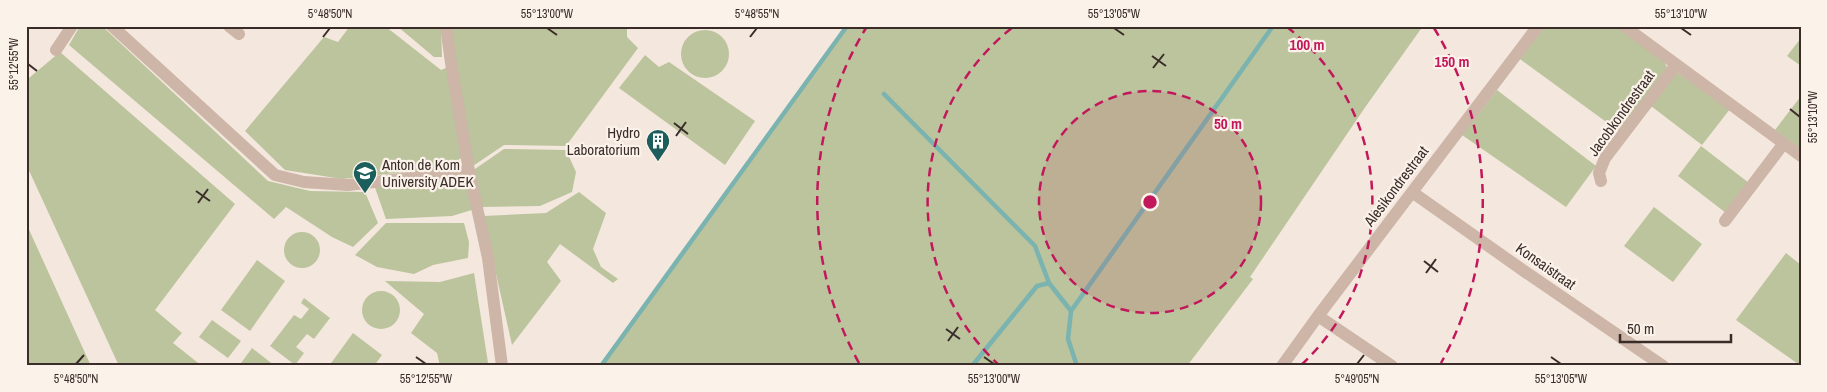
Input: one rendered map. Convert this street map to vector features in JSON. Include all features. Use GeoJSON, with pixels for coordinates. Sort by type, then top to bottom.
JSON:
{"type":"FeatureCollection","features":[{"type":"Feature","properties":{"kind":"street"},"geometry":{"type":"LineString","coordinates":[[56,50],[72,26]]}},
{"type":"Feature","properties":{"kind":"street"},"geometry":{"type":"LineString","coordinates":[[112,26],[275,175],[304,182],[348,185],[469,171]]}},
{"type":"Feature","properties":{"kind":"street"},"geometry":{"type":"LineString","coordinates":[[446,26],[469,171],[488,258],[502,366]]}},
{"type":"Feature","properties":{"kind":"street","name":"Alesikondrestraat"},"geometry":{"type":"LineString","coordinates":[[1282,366],[1538,26]]}},
{"type":"Feature","properties":{"kind":"street","name":"Jacobkondrestraat"},"geometry":{"type":"LineString","coordinates":[[1624,26],[1801,156]]}},
{"type":"Feature","properties":{"kind":"street","name":"Jacobkondrestraat"},"geometry":{"type":"LineString","coordinates":[[1601,181],[1599,173],[1605,158],[1676,65]]}},
{"type":"Feature","properties":{"kind":"street"},"geometry":{"type":"LineString","coordinates":[[1725,221],[1784,143]]}},
{"type":"Feature","properties":{"kind":"street","name":"Konsaistraat"},"geometry":{"type":"LineString","coordinates":[[1412,192],[1663,366]]}},
{"type":"Feature","properties":{"kind":"street"},"geometry":{"type":"LineString","coordinates":[[1318,316],[1392,366]]}},
{"type":"Feature","properties":{"kind":"green space"},"geometry":{"type":"Polygon","coordinates":[[[80,26],[102,26],[268,181],[310,191],[365,192],[378,223],[353,247],[332,237],[286,207],[274,219],[69,45],[80,26]]]}},
{"type":"Feature","properties":{"kind":"green space"},"geometry":{"type":"Polygon","coordinates":[[[350,26],[385,26],[441,70],[448,67],[462,157],[450,167],[342,179],[285,170],[245,131],[324,37],[338,42],[350,26]]]}},
{"type":"Feature","properties":{"kind":"green space"},"geometry":{"type":"Polygon","coordinates":[[[397,26],[441,26],[442,57],[434,57],[397,26]]]}},
{"type":"Feature","properties":{"kind":"green space"},"geometry":{"type":"Polygon","coordinates":[[[450,26],[624,26],[627,29],[627,37],[638,48],[566,146],[504,145],[470,168],[450,26]]]}},
{"type":"Feature","properties":{"kind":"green space"},"geometry":{"type":"Polygon","coordinates":[[[847,26],[1423,26],[1366,106],[1250,277],[1253,279],[1187,366],[601,366],[847,26]]]}},
{"type":"Feature","properties":{"kind":"green space"},"geometry":{"type":"Polygon","coordinates":[[[1545,26],[1618,26],[1664,62],[1667,67],[1620,132],[1520,59],[1545,26]]]}},
{"type":"Feature","properties":{"kind":"green space"},"geometry":{"type":"Polygon","coordinates":[[[705,30],[714,32],[722,37],[727,45],[729,54],[727,63],[722,71],[714,76],[705,78],[696,76],[688,71],[683,63],[681,54],[683,45],[688,37],[696,32],[705,30]]]}},
{"type":"Feature","properties":{"kind":"green space"},"geometry":{"type":"Polygon","coordinates":[[[1801,38],[1801,66],[1787,56],[1801,38]]]}},
{"type":"Feature","properties":{"kind":"green space"},"geometry":{"type":"Polygon","coordinates":[[[60,52],[235,204],[155,310],[182,333],[173,343],[202,366],[119,366],[26,164],[26,77],[29,78],[60,52]]]}},
{"type":"Feature","properties":{"kind":"green space"},"geometry":{"type":"Polygon","coordinates":[[[645,55],[659,67],[669,62],[755,121],[725,165],[619,88],[645,55]]]}},
{"type":"Feature","properties":{"kind":"green space"},"geometry":{"type":"Polygon","coordinates":[[[1678,73],[1730,109],[1702,145],[1651,106],[1674,75],[1678,73]]]}},
{"type":"Feature","properties":{"kind":"green space"},"geometry":{"type":"Polygon","coordinates":[[[1497,90],[1596,166],[1566,207],[1462,135],[1497,90]]]}},
{"type":"Feature","properties":{"kind":"green space"},"geometry":{"type":"Polygon","coordinates":[[[1801,96],[1801,149],[1775,130],[1801,96]]]}},
{"type":"Feature","properties":{"kind":"green space"},"geometry":{"type":"Polygon","coordinates":[[[1701,146],[1749,183],[1726,213],[1678,176],[1701,146]]]}},
{"type":"Feature","properties":{"kind":"green space"},"geometry":{"type":"Polygon","coordinates":[[[504,149],[566,150],[576,172],[572,192],[540,206],[480,207],[472,171],[504,149]]]}},
{"type":"Feature","properties":{"kind":"green space"},"geometry":{"type":"Polygon","coordinates":[[[467,175],[475,209],[452,216],[386,219],[373,182],[467,175]]]}},
{"type":"Feature","properties":{"kind":"green space"},"geometry":{"type":"Polygon","coordinates":[[[579,192],[606,213],[593,249],[601,267],[618,279],[613,283],[560,244],[547,262],[561,281],[512,345],[483,216],[546,213],[579,192]]]}},
{"type":"Feature","properties":{"kind":"green space"},"geometry":{"type":"Polygon","coordinates":[[[1654,207],[1702,244],[1673,282],[1624,246],[1654,207]]]}},
{"type":"Feature","properties":{"kind":"green space"},"geometry":{"type":"Polygon","coordinates":[[[26,223],[91,366],[26,366],[26,223]]]}},
{"type":"Feature","properties":{"kind":"green space"},"geometry":{"type":"Polygon","coordinates":[[[386,223],[464,223],[469,242],[468,258],[433,265],[414,274],[377,267],[355,255],[386,223]]]}},
{"type":"Feature","properties":{"kind":"green space"},"geometry":{"type":"Polygon","coordinates":[[[302,232],[309,233],[315,237],[319,243],[319,257],[315,263],[309,267],[302,268],[295,267],[289,263],[285,257],[284,250],[285,243],[289,237],[295,233],[302,232]]]}},
{"type":"Feature","properties":{"kind":"green space"},"geometry":{"type":"Polygon","coordinates":[[[1786,253],[1801,265],[1801,366],[1736,320],[1786,253]]]}},
{"type":"Feature","properties":{"kind":"green space"},"geometry":{"type":"Polygon","coordinates":[[[257,260],[285,281],[250,331],[221,310],[257,260]]]}},
{"type":"Feature","properties":{"kind":"green space"},"geometry":{"type":"Polygon","coordinates":[[[474,273],[488,363],[485,366],[440,366],[437,353],[411,333],[424,314],[385,281],[440,282],[474,273]]]}},
{"type":"Feature","properties":{"kind":"green space"},"geometry":{"type":"Polygon","coordinates":[[[381,291],[395,296],[400,310],[395,324],[381,329],[367,324],[362,310],[367,296],[381,291]]]}},
{"type":"Feature","properties":{"kind":"green space"},"geometry":{"type":"Polygon","coordinates":[[[304,298],[330,318],[314,339],[307,334],[296,347],[304,353],[295,365],[270,346],[294,315],[301,319],[309,309],[301,303],[304,298]]]}},
{"type":"Feature","properties":{"kind":"green space"},"geometry":{"type":"Polygon","coordinates":[[[212,320],[241,341],[228,358],[199,337],[212,320]]]}},
{"type":"Feature","properties":{"kind":"green space"},"geometry":{"type":"Polygon","coordinates":[[[353,333],[382,355],[374,366],[329,366],[353,333]]]}},
{"type":"Feature","properties":{"kind":"green space"},"geometry":{"type":"Polygon","coordinates":[[[252,348],[275,366],[239,366],[252,348]]]}},
{"type":"Feature","properties":{"kind":"waterway"},"geometry":{"type":"LineString","coordinates":[[601,366],[847,26]]}},
{"type":"Feature","properties":{"kind":"waterway"},"geometry":{"type":"LineString","coordinates":[[1077,366],[1068,339],[1071,311],[1273,26]]}},
{"type":"Feature","properties":{"kind":"waterway"},"geometry":{"type":"LineString","coordinates":[[884,94],[1035,246],[1049,283]]}},
{"type":"Feature","properties":{"kind":"waterway"},"geometry":{"type":"LineString","coordinates":[[972,366],[1037,286],[1049,283],[1071,311]]}},
{"type":"Feature","properties":{"kind":"place","name":"Hydro Laboratorium"},"geometry":{"type":"Point","coordinates":[658,162]}},
{"type":"Feature","properties":{"kind":"place","name":"Anton de Kom University ADEK"},"geometry":{"type":"Point","coordinates":[365,194]}}]}
